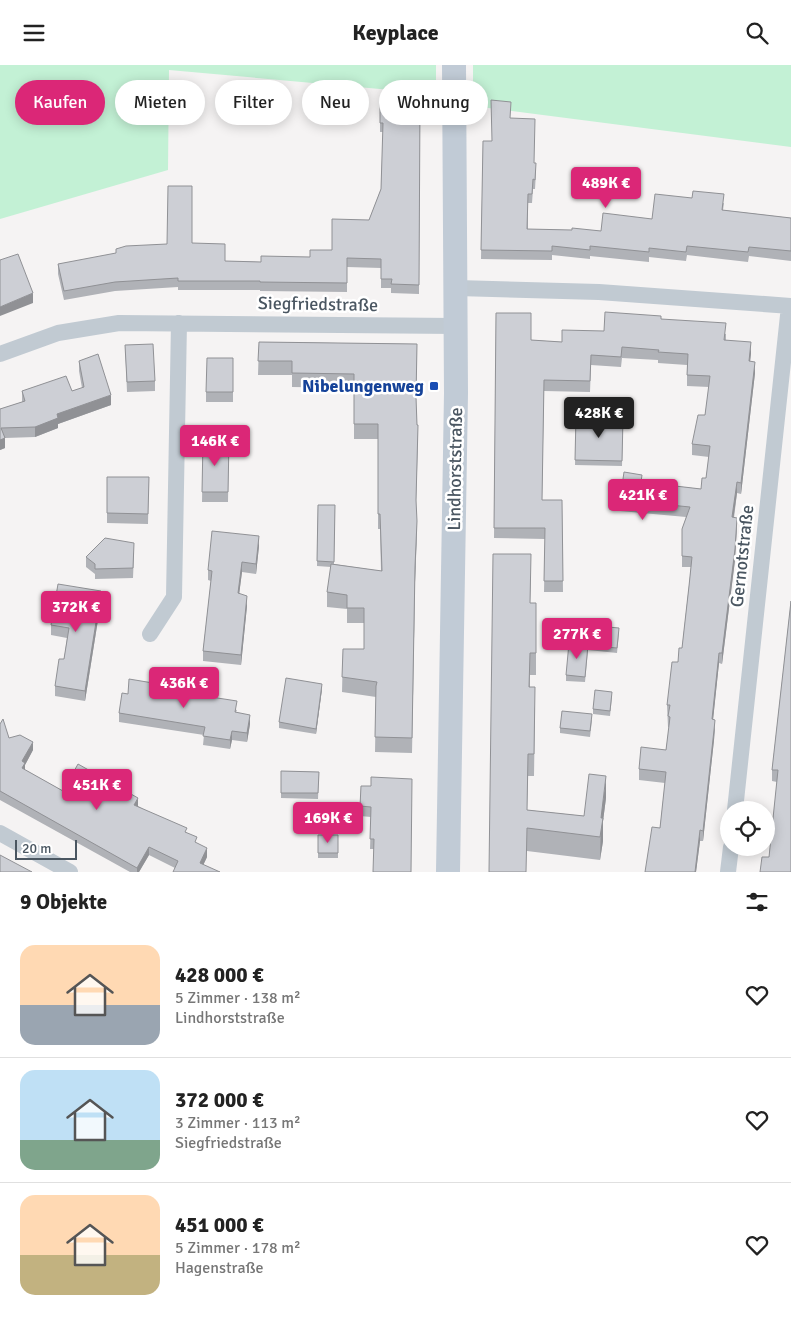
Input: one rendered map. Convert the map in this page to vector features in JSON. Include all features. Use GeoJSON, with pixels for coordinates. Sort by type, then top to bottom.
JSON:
{"type":"FeatureCollection","features":[{"type":"Feature","properties":{"kind":"street","name":"Lindhorststraße"},"geometry":{"type":"LineString","coordinates":[[448,872],[457,288],[454,65]]}},
{"type":"Feature","properties":{"kind":"street"},"geometry":{"type":"LineString","coordinates":[[457,288],[599,292],[790,306]]}},
{"type":"Feature","properties":{"kind":"street","name":"Gernotstraße"},"geometry":{"type":"LineString","coordinates":[[736,801],[790,306]]}},
{"type":"Feature","properties":{"kind":"street","name":"Siegfriedstraße"},"geometry":{"type":"LineString","coordinates":[[0,354],[58,333],[119,323],[456,326]]}},
{"type":"Feature","properties":{"kind":"street"},"geometry":{"type":"LineString","coordinates":[[150,634],[174,597],[179,323]]}},
{"type":"Feature","properties":{"kind":"street"},"geometry":{"type":"LineString","coordinates":[[0,833],[70,872]]}},
{"type":"Feature","properties":{"kind":"street"},"geometry":{"type":"LineString","coordinates":[[728,872],[730,856]]}},
{"type":"Feature","properties":{"kind":"green space"},"geometry":{"type":"Polygon","coordinates":[[[0,65],[436,65],[436,80],[379,80],[379,89],[369,88],[369,80],[302,80],[302,82],[169,70],[169,80],[115,80],[115,125],[168,125],[168,170],[0,219],[0,65]]]}},
{"type":"Feature","properties":{"kind":"green space"},"geometry":{"type":"Polygon","coordinates":[[[473,65],[791,65],[791,147],[488,108],[488,80],[473,80],[473,65]]]}},
{"type":"Feature","properties":{"kind":"building"},"geometry":{"type":"Polygon","coordinates":[[[491,100],[511,102],[510,118],[535,119],[535,180],[533,179],[532,194],[528,194],[527,229],[572,230],[572,228],[601,231],[603,213],[652,219],[655,194],[692,198],[693,191],[724,194],[722,210],[791,218],[791,251],[749,247],[748,252],[687,246],[686,252],[649,248],[649,252],[590,246],[590,250],[552,246],[552,251],[481,250],[483,141],[492,141],[491,100]]]}},
{"type":"Feature","properties":{"kind":"building"},"geometry":{"type":"Polygon","coordinates":[[[383,125],[420,125],[419,285],[391,284],[392,279],[381,279],[381,259],[347,258],[347,283],[178,281],[178,278],[115,282],[64,291],[58,264],[116,253],[116,249],[126,246],[167,244],[168,186],[192,186],[192,243],[225,244],[225,261],[261,262],[261,256],[310,257],[310,250],[332,250],[332,219],[369,220],[381,189],[383,125]]]}},
{"type":"Feature","properties":{"kind":"building"},"geometry":{"type":"Polygon","coordinates":[[[18,254],[33,293],[0,307],[0,260],[18,254]]]}},
{"type":"Feature","properties":{"kind":"building"},"geometry":{"type":"Polygon","coordinates":[[[605,312],[661,316],[661,319],[726,323],[724,340],[751,342],[749,361],[755,362],[741,483],[737,482],[732,517],[737,518],[735,549],[722,653],[719,653],[712,719],[715,720],[703,831],[700,830],[695,872],[645,872],[652,827],[660,828],[666,772],[639,769],[641,747],[666,750],[670,717],[668,716],[670,705],[667,705],[672,662],[678,662],[679,648],[682,648],[692,557],[682,556],[682,529],[690,507],[620,500],[624,472],[642,475],[641,482],[701,489],[702,478],[706,478],[710,446],[692,444],[698,415],[705,415],[710,376],[687,375],[688,354],[622,347],[621,357],[591,355],[590,381],[544,380],[542,500],[562,500],[563,581],[544,581],[545,528],[494,528],[496,313],[531,313],[531,340],[562,342],[562,330],[604,331],[605,312]]]}},
{"type":"Feature","properties":{"kind":"building"},"geometry":{"type":"Polygon","coordinates":[[[259,342],[417,344],[417,521],[412,738],[375,737],[377,682],[342,677],[343,649],[364,649],[364,608],[347,608],[347,595],[327,592],[331,564],[382,571],[380,514],[378,514],[378,424],[354,424],[354,374],[292,373],[292,361],[258,361],[259,342]]]}},
{"type":"Feature","properties":{"kind":"building"},"geometry":{"type":"Polygon","coordinates":[[[153,344],[155,381],[127,382],[125,345],[153,344]]]}},
{"type":"Feature","properties":{"kind":"building"},"geometry":{"type":"Polygon","coordinates":[[[98,354],[111,395],[57,414],[58,418],[35,427],[1,428],[5,438],[0,440],[0,409],[25,401],[22,391],[66,376],[72,391],[84,387],[79,361],[98,354]]]}},
{"type":"Feature","properties":{"kind":"building"},"geometry":{"type":"Polygon","coordinates":[[[207,358],[233,358],[233,392],[206,392],[207,358]]]}},
{"type":"Feature","properties":{"kind":"building"},"geometry":{"type":"Polygon","coordinates":[[[576,416],[623,418],[622,461],[575,460],[576,416]]]}},
{"type":"Feature","properties":{"kind":"building"},"geometry":{"type":"Polygon","coordinates":[[[203,441],[229,441],[228,492],[202,492],[203,441]]]}},
{"type":"Feature","properties":{"kind":"building"},"geometry":{"type":"Polygon","coordinates":[[[107,477],[149,477],[148,514],[107,513],[107,477]]]}},
{"type":"Feature","properties":{"kind":"building"},"geometry":{"type":"Polygon","coordinates":[[[318,505],[335,505],[334,562],[317,561],[318,505]]]}},
{"type":"Feature","properties":{"kind":"building"},"geometry":{"type":"Polygon","coordinates":[[[212,531],[259,536],[256,564],[242,562],[238,593],[247,596],[241,655],[203,651],[212,571],[208,570],[212,531]]]}},
{"type":"Feature","properties":{"kind":"building"},"geometry":{"type":"Polygon","coordinates":[[[105,538],[134,543],[133,568],[95,569],[95,564],[86,557],[105,538]]]}},
{"type":"Feature","properties":{"kind":"building"},"geometry":{"type":"Polygon","coordinates":[[[493,554],[531,554],[530,603],[536,603],[536,653],[530,653],[529,687],[535,687],[534,754],[528,754],[527,810],[584,816],[589,774],[606,776],[600,837],[527,828],[526,872],[489,872],[493,554]]]}},
{"type":"Feature","properties":{"kind":"building"},"geometry":{"type":"Polygon","coordinates":[[[58,584],[101,591],[85,691],[55,686],[59,659],[64,659],[69,628],[51,625],[58,584]]]}},
{"type":"Feature","properties":{"kind":"building"},"geometry":{"type":"Polygon","coordinates":[[[791,601],[791,872],[760,872],[762,857],[775,856],[775,801],[778,770],[772,770],[791,601]]]}},
{"type":"Feature","properties":{"kind":"building"},"geometry":{"type":"Polygon","coordinates":[[[587,625],[619,628],[617,648],[585,645],[587,625]]]}},
{"type":"Feature","properties":{"kind":"building"},"geometry":{"type":"Polygon","coordinates":[[[569,643],[588,645],[585,677],[566,675],[569,643]]]}},
{"type":"Feature","properties":{"kind":"building"},"geometry":{"type":"Polygon","coordinates":[[[286,678],[322,684],[316,729],[279,722],[286,678]]]}},
{"type":"Feature","properties":{"kind":"building"},"geometry":{"type":"Polygon","coordinates":[[[129,679],[159,684],[159,689],[237,701],[235,712],[250,715],[247,733],[232,731],[230,740],[203,736],[205,727],[119,713],[122,693],[128,694],[129,679]]]}},
{"type":"Feature","properties":{"kind":"building"},"geometry":{"type":"Polygon","coordinates":[[[595,690],[612,692],[610,711],[593,709],[595,690]]]}},
{"type":"Feature","properties":{"kind":"building"},"geometry":{"type":"Polygon","coordinates":[[[562,711],[592,714],[590,731],[560,728],[562,711]]]}},
{"type":"Feature","properties":{"kind":"building"},"geometry":{"type":"Polygon","coordinates":[[[3,719],[9,738],[20,735],[33,742],[22,761],[25,763],[22,768],[63,791],[78,764],[138,798],[134,805],[187,828],[185,832],[197,837],[195,842],[207,848],[200,863],[220,872],[173,872],[178,861],[149,847],[137,868],[0,791],[0,724],[3,719]]]}},
{"type":"Feature","properties":{"kind":"building"},"geometry":{"type":"Polygon","coordinates":[[[281,771],[319,772],[318,793],[281,793],[281,771]]]}},
{"type":"Feature","properties":{"kind":"building"},"geometry":{"type":"Polygon","coordinates":[[[371,777],[412,779],[411,872],[373,872],[374,839],[370,839],[371,807],[360,806],[361,786],[371,786],[371,777]]]}},
{"type":"Feature","properties":{"kind":"building"},"geometry":{"type":"Polygon","coordinates":[[[318,835],[338,835],[338,853],[318,853],[318,835]]]}},
{"type":"Feature","properties":{"kind":"building"},"geometry":{"type":"Polygon","coordinates":[[[0,855],[32,872],[0,872],[0,855]]]}},
{"type":"Feature","properties":{"kind":"place","name":"Nibelungenweg"},"geometry":{"type":"Point","coordinates":[434,386]}}]}
